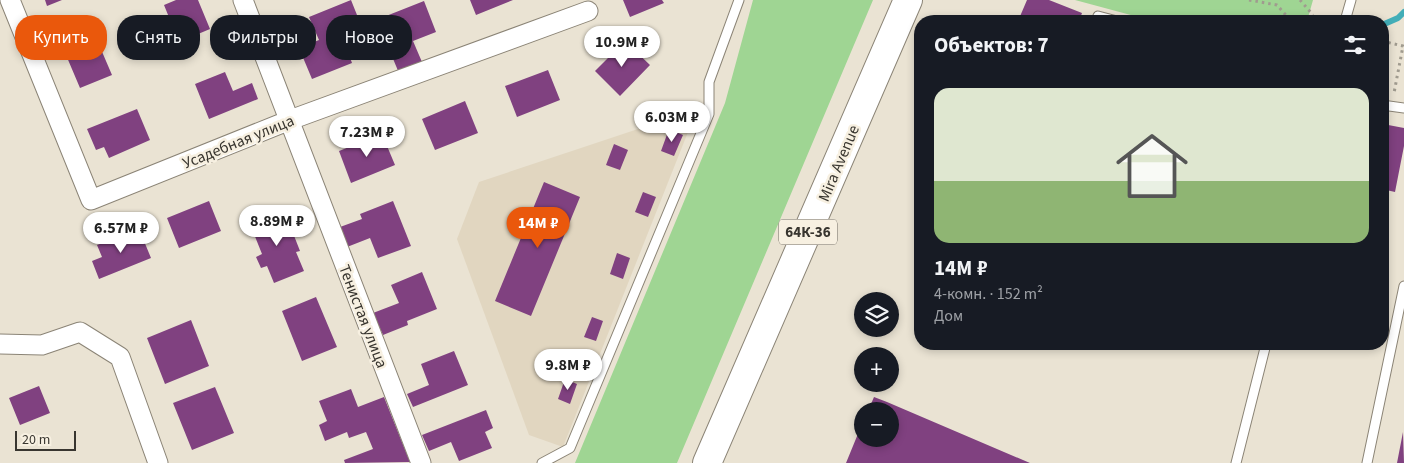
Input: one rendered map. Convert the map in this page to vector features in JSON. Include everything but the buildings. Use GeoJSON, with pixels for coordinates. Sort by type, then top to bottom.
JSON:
{"type":"FeatureCollection","features":[{"type":"Feature","properties":{"kind":"main road","name":"Mira Avenue"},"geometry":{"type":"LineString","coordinates":[[707,463],[908,0]]}},
{"type":"Feature","properties":{"kind":"street","name":"Усадебная улица"},"geometry":{"type":"LineString","coordinates":[[10,0],[91,200],[290,120],[588,11]]}},
{"type":"Feature","properties":{"kind":"street","name":"Тенистая улица"},"geometry":{"type":"LineString","coordinates":[[242,0],[421,463]]}},
{"type":"Feature","properties":{"kind":"street"},"geometry":{"type":"LineString","coordinates":[[0,344],[42,344],[80,332],[120,357],[158,463]]}},
{"type":"Feature","properties":{"kind":"lane"},"geometry":{"type":"LineString","coordinates":[[542,463],[570,448],[709,114],[709,82],[739,0]]}},
{"type":"Feature","properties":{"kind":"lane"},"geometry":{"type":"LineString","coordinates":[[1347,15],[1351,0]]}},
{"type":"Feature","properties":{"kind":"lane"},"geometry":{"type":"LineString","coordinates":[[1389,106],[1404,108]]}},
{"type":"Feature","properties":{"kind":"lane"},"geometry":{"type":"LineString","coordinates":[[1368,463],[1404,286]]}},
{"type":"Feature","properties":{"kind":"lane"},"geometry":{"type":"LineString","coordinates":[[1236,463],[1264,350]]}},
{"type":"Feature","properties":{"kind":"path"},"geometry":{"type":"LineString","coordinates":[[1249,0],[1278,2],[1287,15]]}},
{"type":"Feature","properties":{"kind":"path"},"geometry":{"type":"LineString","coordinates":[[1300,0],[1313,15]]}},
{"type":"Feature","properties":{"kind":"path"},"geometry":{"type":"LineString","coordinates":[[1389,43],[1403,46],[1389,98]]}},
{"type":"Feature","properties":{"kind":"shaded area"},"geometry":{"type":"Polygon","coordinates":[[[668,119],[690,127],[563,447],[529,435],[457,239],[479,182],[668,119]]]}},
{"type":"Feature","properties":{"kind":"green space"},"geometry":{"type":"Polygon","coordinates":[[[753,0],[873,0],[677,463],[575,463],[725,103],[753,0]]]}},
{"type":"Feature","properties":{"kind":"green space"},"geometry":{"type":"Polygon","coordinates":[[[1075,0],[1313,0],[1309,15],[1131,15],[1075,0]]]}},
{"type":"Feature","properties":{"kind":"waterway"},"geometry":{"type":"LineString","coordinates":[[1389,22],[1398,18],[1404,12]]}}]}
